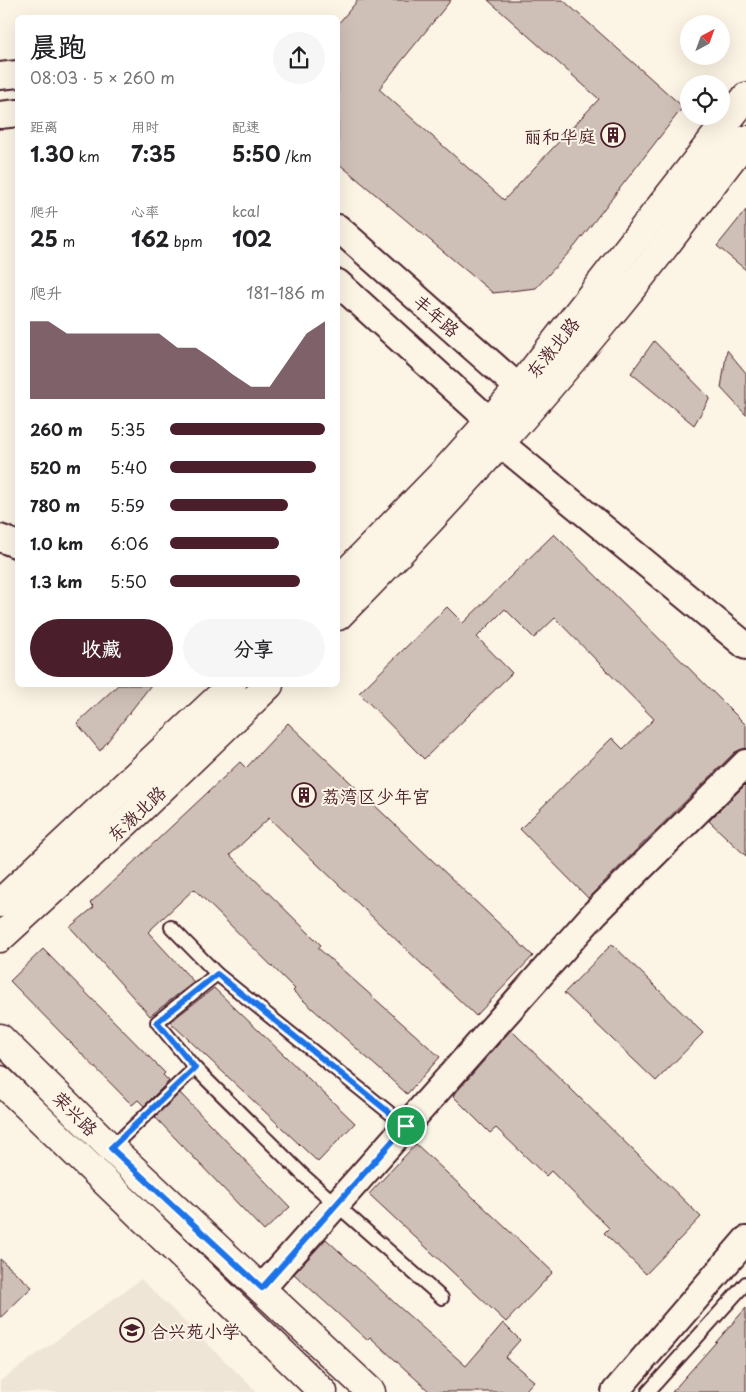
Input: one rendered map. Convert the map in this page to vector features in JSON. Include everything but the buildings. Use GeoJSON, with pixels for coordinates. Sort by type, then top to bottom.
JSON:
{"type":"FeatureCollection","features":[{"type":"Feature","properties":{"kind":"main road","name":"东漖北路"},"geometry":{"type":"LineString","coordinates":[[528,395],[746,97]]}},
{"type":"Feature","properties":{"kind":"main road","name":"东漖北路"},"geometry":{"type":"LineString","coordinates":[[340,614],[441,509],[495,432],[528,395],[606,320],[746,140]]}},
{"type":"Feature","properties":{"kind":"main road","name":"东漖北路"},"geometry":{"type":"LineString","coordinates":[[340,579],[443,473],[495,432]]}},
{"type":"Feature","properties":{"kind":"main road","name":"东漖北路"},"geometry":{"type":"LineString","coordinates":[[0,903],[230,687]]}},
{"type":"Feature","properties":{"kind":"main road","name":"东漖北路"},"geometry":{"type":"LineString","coordinates":[[0,938],[140,809],[266,687]]}},
{"type":"Feature","properties":{"kind":"main road","name":"荣兴路"},"geometry":{"type":"LineString","coordinates":[[0,1038],[111,1148],[371,1392]]}},
{"type":"Feature","properties":{"kind":"main road","name":"荣兴路"},"geometry":{"type":"LineString","coordinates":[[0,1080],[323,1392]]}},
{"type":"Feature","properties":{"kind":"street"},"geometry":{"type":"LineString","coordinates":[[0,76],[15,74]]}},
{"type":"Feature","properties":{"kind":"street"},"geometry":{"type":"LineString","coordinates":[[0,115],[15,114]]}},
{"type":"Feature","properties":{"kind":"street","name":"丰年路"},"geometry":{"type":"LineString","coordinates":[[340,230],[528,395]]}},
{"type":"Feature","properties":{"kind":"street"},"geometry":{"type":"LineString","coordinates":[[340,284],[495,432],[746,646]]}},
{"type":"Feature","properties":{"kind":"street"},"geometry":{"type":"LineString","coordinates":[[0,538],[15,544]]}},
{"type":"Feature","properties":{"kind":"street"},"geometry":{"type":"LineString","coordinates":[[262,1288],[595,913],[746,764]]}},
{"type":"Feature","properties":{"kind":"street"},"geometry":{"type":"LineString","coordinates":[[615,1392],[746,1240]]}},
{"type":"Feature","properties":{"kind":"lane"},"geometry":{"type":"LineString","coordinates":[[171,927],[217,974],[406,1126]]}},
{"type":"Feature","properties":{"kind":"lane"},"geometry":{"type":"LineString","coordinates":[[217,974],[157,1022],[195,1068],[304,1176],[442,1298]]}},
{"type":"Feature","properties":{"kind":"lane"},"geometry":{"type":"LineString","coordinates":[[111,1148],[195,1068]]}},
{"type":"Feature","properties":{"kind":"lane"},"geometry":{"type":"LineString","coordinates":[[648,1392],[746,1283]]}},
{"type":"Feature","properties":{"kind":"shaded area","name":"合兴苑小学"},"geometry":{"type":"Polygon","coordinates":[[[141,1279],[257,1392],[0,1392],[0,1381],[141,1279]]]}},
{"type":"Feature","properties":{"kind":"place","name":"丽和华庭"},"geometry":{"type":"Point","coordinates":[613,135]}},
{"type":"Feature","properties":{"kind":"place","name":"荔湾区少年宫"},"geometry":{"type":"Point","coordinates":[304,795]}},
{"type":"Feature","properties":{"kind":"place","name":"合兴苑小学"},"geometry":{"type":"Point","coordinates":[132,1330]}},
{"type":"Feature","properties":{"kind":"route"},"geometry":{"type":"LineString","coordinates":[[217,974],[406,1126],[262,1288],[111,1148],[195,1068],[157,1022],[217,974]]}}]}
